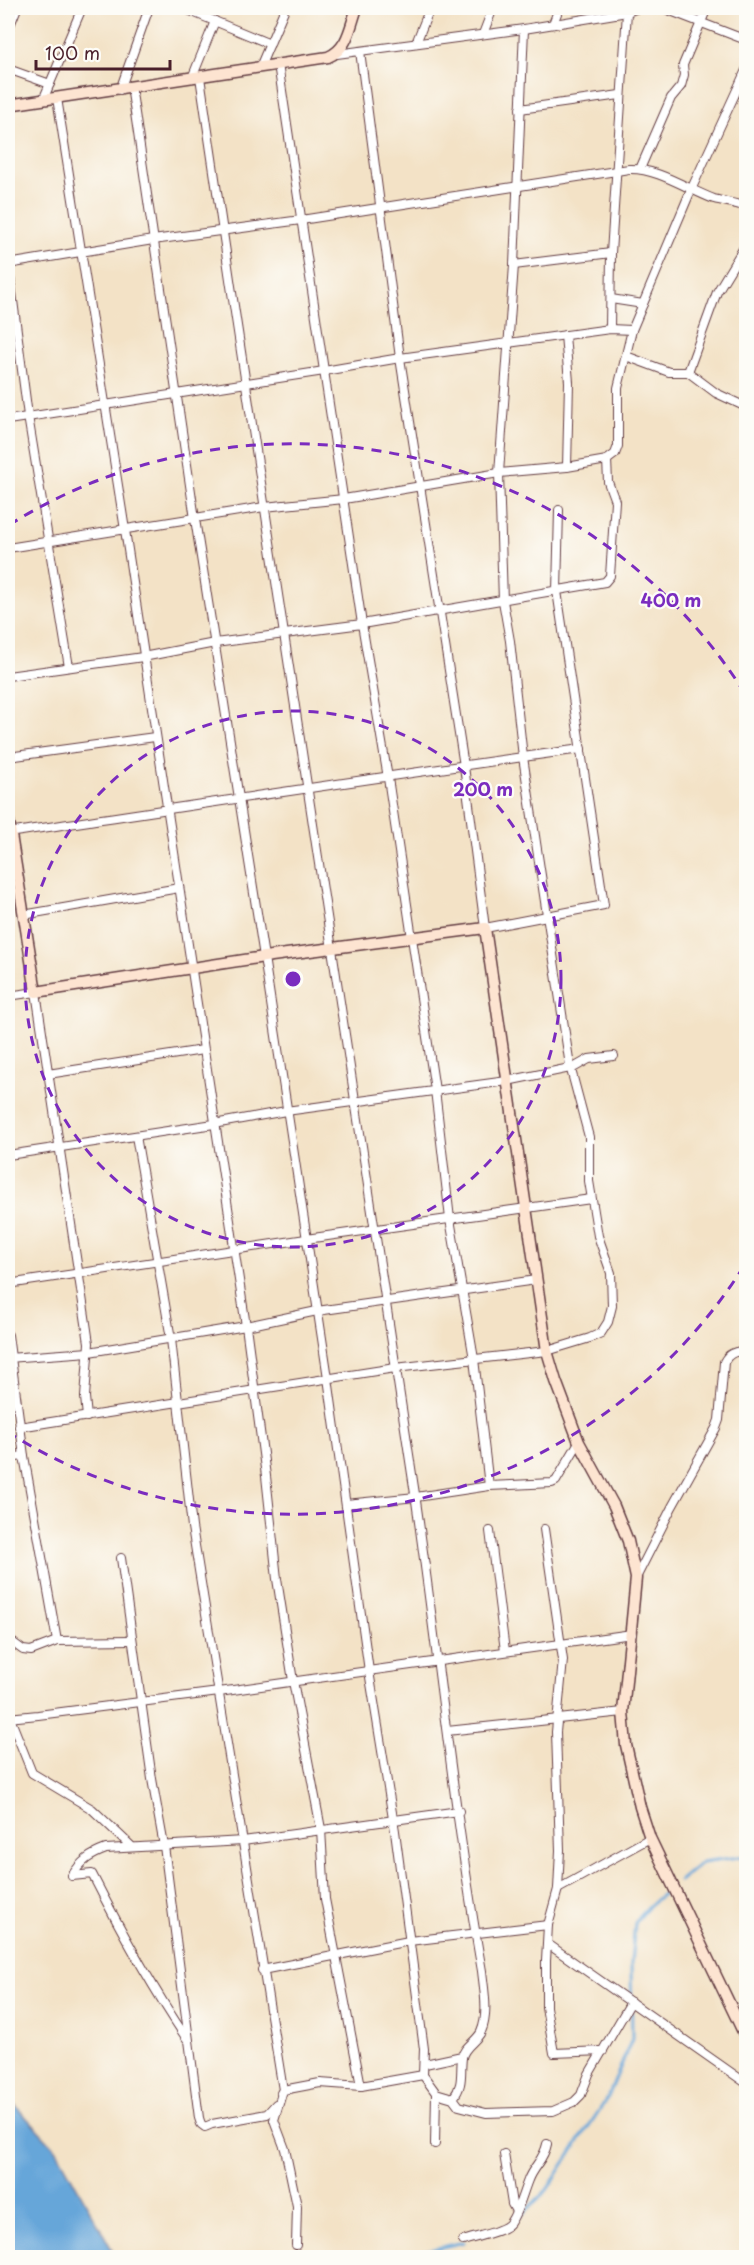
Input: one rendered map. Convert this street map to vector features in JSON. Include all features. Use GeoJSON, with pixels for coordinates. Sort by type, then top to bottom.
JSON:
{"type":"FeatureCollection","features":[{"type":"Feature","properties":{"kind":"street"},"geometry":{"type":"LineString","coordinates":[[8,30],[17,8]]}},
{"type":"Feature","properties":{"kind":"street"},"geometry":{"type":"LineString","coordinates":[[43,100],[82,8]]}},
{"type":"Feature","properties":{"kind":"street"},"geometry":{"type":"LineString","coordinates":[[149,8],[126,88],[153,240],[328,1378],[369,1671],[393,1819],[425,2064],[423,2075],[436,2093],[435,2144]]}},
{"type":"Feature","properties":{"kind":"street"},"geometry":{"type":"LineString","coordinates":[[183,8],[270,44]]}},
{"type":"Feature","properties":{"kind":"street"},"geometry":{"type":"LineString","coordinates":[[260,67],[285,8]]}},
{"type":"Feature","properties":{"kind":"street"},"geometry":{"type":"LineString","coordinates":[[336,54],[344,46],[357,8]]}},
{"type":"Feature","properties":{"kind":"street"},"geometry":{"type":"LineString","coordinates":[[416,43],[430,8]]}},
{"type":"Feature","properties":{"kind":"street"},"geometry":{"type":"LineString","coordinates":[[483,34],[493,8]]}},
{"type":"Feature","properties":{"kind":"street"},"geometry":{"type":"LineString","coordinates":[[553,24],[559,8]]}},
{"type":"Feature","properties":{"kind":"street"},"geometry":{"type":"LineString","coordinates":[[8,105],[316,60],[336,54],[553,24],[627,12],[638,8]]}},
{"type":"Feature","properties":{"kind":"street"},"geometry":{"type":"LineString","coordinates":[[663,8],[747,40]]}},
{"type":"Feature","properties":{"kind":"street"},"geometry":{"type":"LineString","coordinates":[[640,169],[671,98],[681,86],[684,75],[683,65],[706,8]]}},
{"type":"Feature","properties":{"kind":"street"},"geometry":{"type":"LineString","coordinates":[[610,329],[611,253],[627,12]]}},
{"type":"Feature","properties":{"kind":"street"},"geometry":{"type":"LineString","coordinates":[[215,21],[196,78],[309,788],[416,1497],[482,1971],[485,2011],[483,2030],[462,2056],[462,2079],[460,2088],[453,2098]]}},
{"type":"Feature","properties":{"kind":"street"},"geometry":{"type":"LineString","coordinates":[[19,1427],[395,1368],[548,1351],[601,1333],[608,1322],[612,1306],[611,1273],[598,1236],[591,1199],[589,1137],[570,1066],[523,757],[510,641],[503,601],[499,473],[503,400],[510,342],[524,28]]}},
{"type":"Feature","properties":{"kind":"street"},"geometry":{"type":"LineString","coordinates":[[360,51],[400,358],[464,766],[525,1208],[548,1351],[556,1382],[579,1442],[614,1506],[628,1541],[636,1578],[623,1712],[626,1745],[640,1807],[650,1838],[747,2038]]}},
{"type":"Feature","properties":{"kind":"street"},"geometry":{"type":"LineString","coordinates":[[278,64],[435,1090],[450,1219],[474,1359],[489,1486]]}},
{"type":"Feature","properties":{"kind":"street"},"geometry":{"type":"LineString","coordinates":[[8,69],[50,84]]}},
{"type":"Feature","properties":{"kind":"street"},"geometry":{"type":"LineString","coordinates":[[8,548],[264,507],[344,499],[499,473],[567,467],[607,460],[615,454],[618,446],[618,388],[632,330],[691,190],[747,70]]}},
{"type":"Feature","properties":{"kind":"street"},"geometry":{"type":"LineString","coordinates":[[520,109],[620,95]]}},
{"type":"Feature","properties":{"kind":"street"},"geometry":{"type":"LineString","coordinates":[[57,98],[246,1326],[267,1476],[277,1580],[293,1681],[321,1829],[325,1899],[334,1956],[361,2086]]}},
{"type":"Feature","properties":{"kind":"street"},"geometry":{"type":"LineString","coordinates":[[69,667],[28,416],[8,264],[81,254],[153,240],[640,169],[717,200],[747,207]]}},
{"type":"Feature","properties":{"kind":"street"},"geometry":{"type":"LineString","coordinates":[[688,372],[717,292],[747,244]]}},
{"type":"Feature","properties":{"kind":"street"},"geometry":{"type":"LineString","coordinates":[[514,265],[611,253]]}},
{"type":"Feature","properties":{"kind":"street"},"geometry":{"type":"LineString","coordinates":[[610,299],[643,304]]}},
{"type":"Feature","properties":{"kind":"street"},"geometry":{"type":"LineString","coordinates":[[8,420],[176,392],[510,342],[610,329],[632,330]]}},
{"type":"Feature","properties":{"kind":"street"},"geometry":{"type":"LineString","coordinates":[[565,335],[569,382],[567,467]]}},
{"type":"Feature","properties":{"kind":"street"},"geometry":{"type":"LineString","coordinates":[[626,356],[669,372],[688,372],[716,393],[746,404]]}},
{"type":"Feature","properties":{"kind":"street"},"geometry":{"type":"LineString","coordinates":[[8,676],[143,657],[215,643],[362,624],[503,601],[608,580],[615,501],[608,482],[607,460]]}},
{"type":"Feature","properties":{"kind":"street"},"geometry":{"type":"LineString","coordinates":[[8,996],[264,957],[485,928],[604,905],[557,591],[559,510]]}},
{"type":"Feature","properties":{"kind":"street"},"geometry":{"type":"LineString","coordinates":[[8,757],[155,737]]}},
{"type":"Feature","properties":{"kind":"street"},"geometry":{"type":"LineString","coordinates":[[9,833],[239,797],[388,778],[581,749]]}},
{"type":"Feature","properties":{"kind":"street"},"geometry":{"type":"LineString","coordinates":[[8,816],[78,1274],[88,1352],[87,1417]]}},
{"type":"Feature","properties":{"kind":"street"},"geometry":{"type":"LineString","coordinates":[[23,915],[179,888]]}},
{"type":"Feature","properties":{"kind":"street"},"geometry":{"type":"LineString","coordinates":[[48,1074],[203,1050]]}},
{"type":"Feature","properties":{"kind":"street"},"geometry":{"type":"LineString","coordinates":[[8,1155],[214,1125],[286,1111],[507,1082],[570,1066],[575,1067],[589,1059],[614,1056]]}},
{"type":"Feature","properties":{"kind":"street"},"geometry":{"type":"LineString","coordinates":[[136,1136],[171,1339],[192,1527],[283,2090],[274,2120],[285,2149],[297,2206],[296,2245]]}},
{"type":"Feature","properties":{"kind":"street"},"geometry":{"type":"LineString","coordinates":[[8,1284],[591,1199]]}},
{"type":"Feature","properties":{"kind":"street"},"geometry":{"type":"LineString","coordinates":[[9,1358],[88,1352],[246,1326],[317,1311],[536,1280]]}},
{"type":"Feature","properties":{"kind":"street"},"geometry":{"type":"LineString","coordinates":[[8,1335],[19,1427],[57,1641]]}},
{"type":"Feature","properties":{"kind":"street"},"geometry":{"type":"LineString","coordinates":[[636,1578],[716,1428],[719,1420],[724,1362],[727,1356],[734,1352],[747,1350]]}},
{"type":"Feature","properties":{"kind":"street"},"geometry":{"type":"LineString","coordinates":[[346,1504],[489,1486],[547,1484],[556,1481],[579,1442]]}},
{"type":"Feature","properties":{"kind":"street"},"geometry":{"type":"LineString","coordinates":[[8,1458],[24,1456]]}},
{"type":"Feature","properties":{"kind":"street"},"geometry":{"type":"LineString","coordinates":[[544,1529],[561,1643],[563,1681],[558,1718],[556,1776],[560,1850],[558,1888],[548,1925],[546,2007],[552,2051],[558,2054],[603,2051]]}},
{"type":"Feature","properties":{"kind":"street"},"geometry":{"type":"LineString","coordinates":[[490,1531],[505,1651]]}},
{"type":"Feature","properties":{"kind":"street"},"geometry":{"type":"LineString","coordinates":[[121,1558],[152,1779],[164,1846],[201,2124],[205,2127],[267,2114],[273,2109],[283,2090]]}},
{"type":"Feature","properties":{"kind":"street"},"geometry":{"type":"LineString","coordinates":[[131,1846],[92,1809],[32,1773],[9,1718],[219,1692],[632,1634]]}},
{"type":"Feature","properties":{"kind":"street"},"geometry":{"type":"LineString","coordinates":[[8,1639],[23,1650],[31,1651],[57,1641],[132,1640]]}},
{"type":"Feature","properties":{"kind":"street"},"geometry":{"type":"LineString","coordinates":[[447,1731],[623,1712]]}},
{"type":"Feature","properties":{"kind":"street"},"geometry":{"type":"LineString","coordinates":[[189,2042],[141,1968],[92,1874],[72,1876],[80,1863],[90,1855],[106,1849],[243,1841],[459,1811]]}},
{"type":"Feature","properties":{"kind":"street"},"geometry":{"type":"LineString","coordinates":[[558,1888],[650,1838]]}},
{"type":"Feature","properties":{"kind":"street"},"geometry":{"type":"LineString","coordinates":[[262,1970],[409,1941],[548,1925]]}},
{"type":"Feature","properties":{"kind":"street"},"geometry":{"type":"LineString","coordinates":[[548,1944],[747,2083]]}},
{"type":"Feature","properties":{"kind":"street"},"geometry":{"type":"LineString","coordinates":[[436,2093],[453,2098],[459,2106],[466,2109],[486,2113],[558,2110],[578,2098],[589,2074],[631,2002]]}},
{"type":"Feature","properties":{"kind":"street"},"geometry":{"type":"LineString","coordinates":[[425,2064],[462,2056]]}},
{"type":"Feature","properties":{"kind":"street"},"geometry":{"type":"LineString","coordinates":[[283,2090],[320,2083],[361,2086],[423,2075]]}},
{"type":"Feature","properties":{"kind":"street"},"geometry":{"type":"LineString","coordinates":[[462,2241],[503,2229],[510,2224],[528,2179],[544,2157],[547,2144]]}},
{"type":"Feature","properties":{"kind":"street"},"geometry":{"type":"LineString","coordinates":[[504,2154],[512,2204],[516,2211]]}},
{"type":"Feature","properties":{"kind":"water"},"geometry":{"type":"Polygon","coordinates":[[[8,2098],[56,2149],[116,2257],[8,2257],[8,2098]]]}},
{"type":"Feature","properties":{"kind":"waterway"},"geometry":{"type":"LineString","coordinates":[[679,1881],[702,1862],[746,1856]]}},
{"type":"Feature","properties":{"kind":"waterway"},"geometry":{"type":"LineString","coordinates":[[515,2221],[547,2190],[608,2097],[632,2039],[631,1962],[635,1923],[666,1891]]}},
{"type":"Feature","properties":{"kind":"waterway"},"geometry":{"type":"LineString","coordinates":[[394,2258],[464,2242]]}}]}
